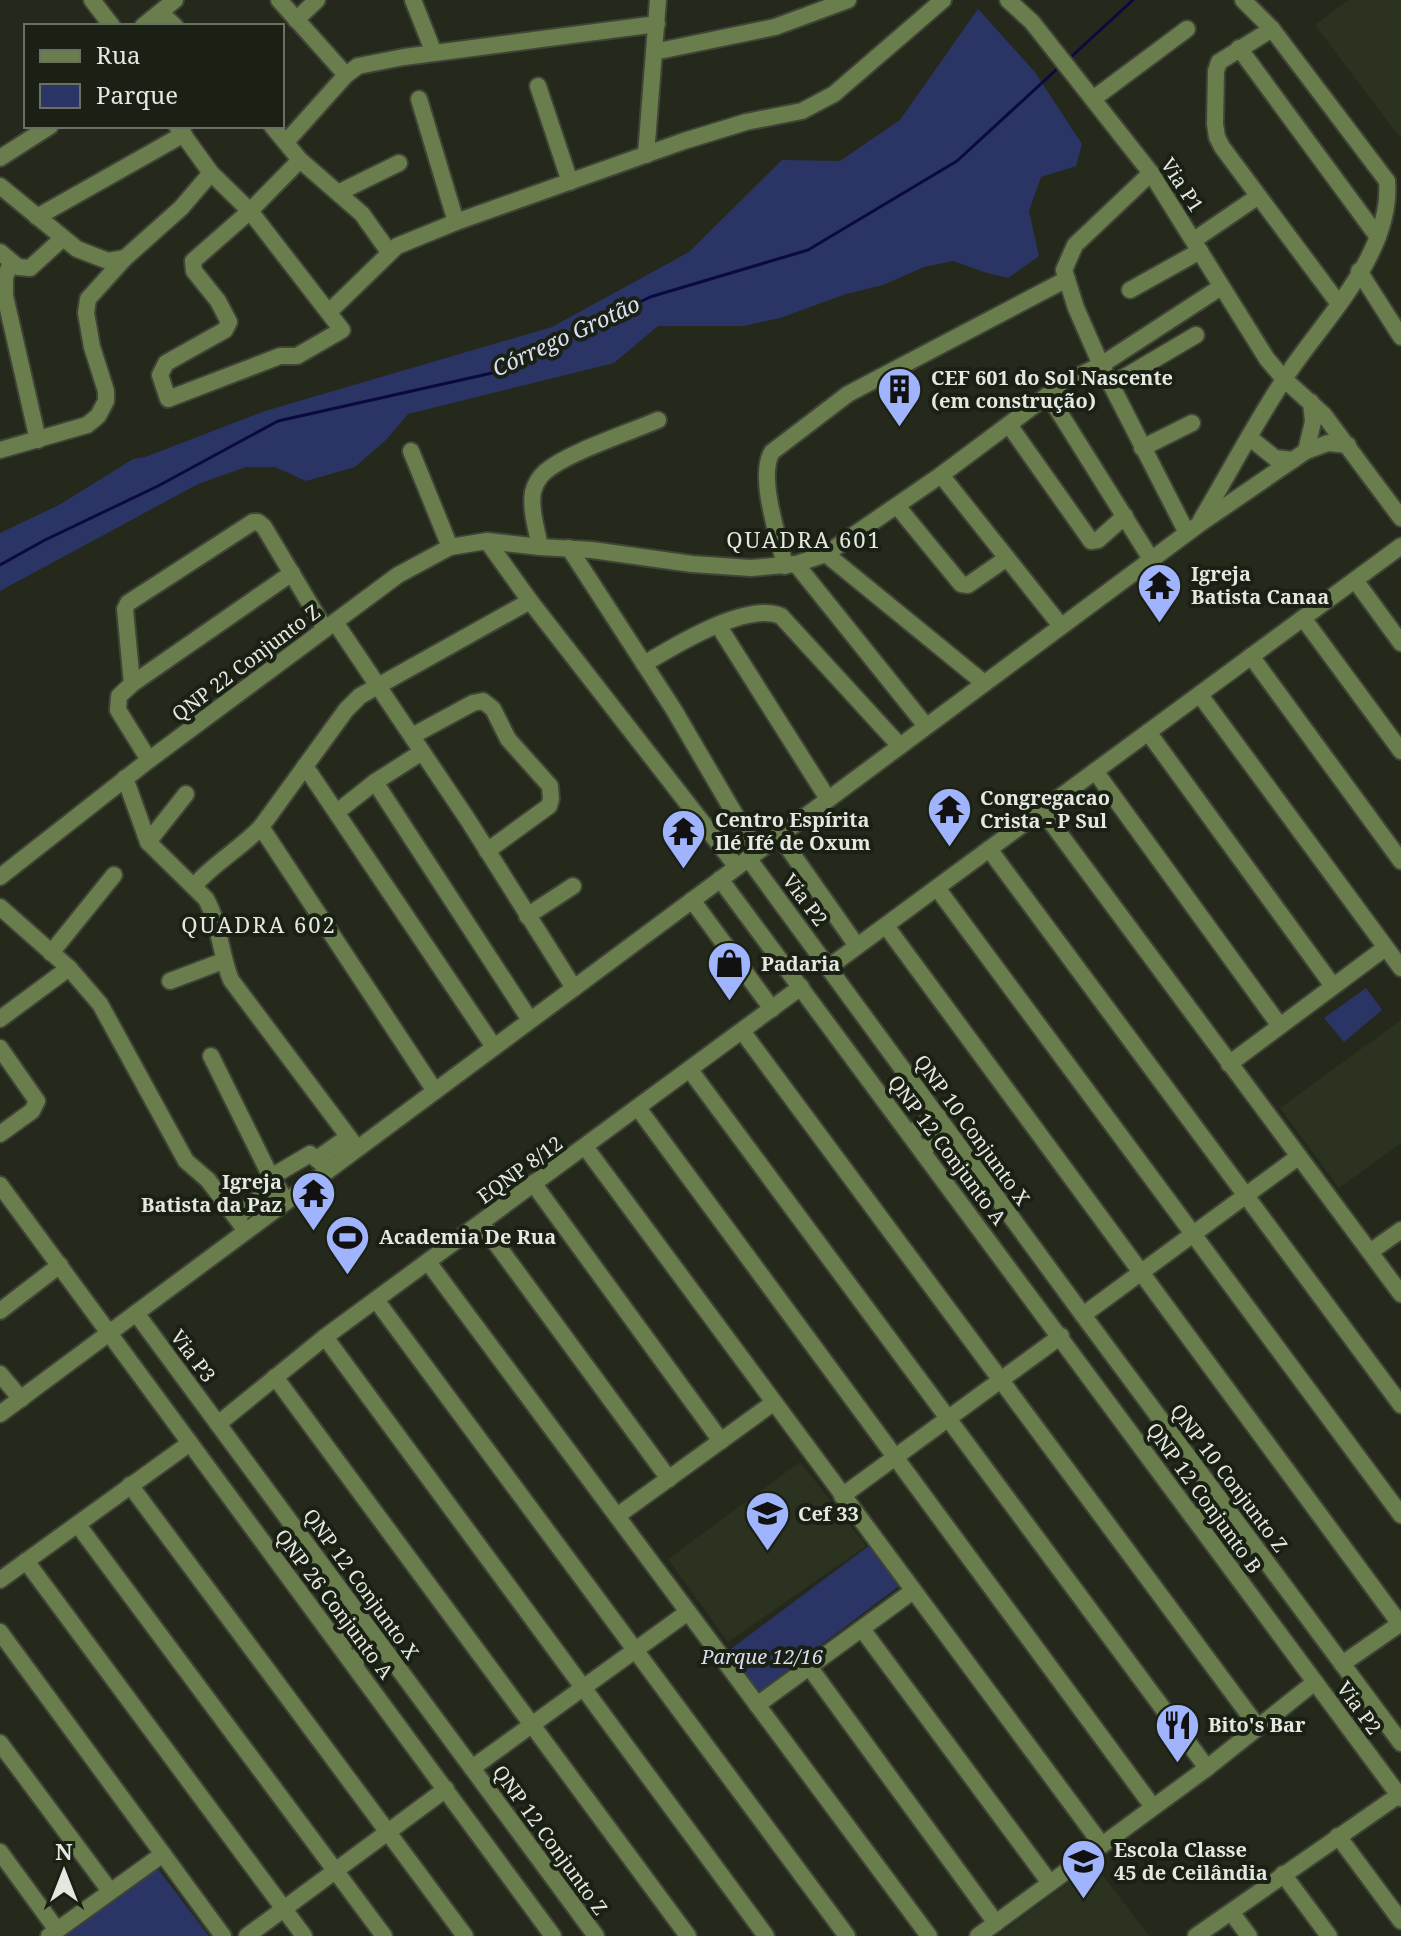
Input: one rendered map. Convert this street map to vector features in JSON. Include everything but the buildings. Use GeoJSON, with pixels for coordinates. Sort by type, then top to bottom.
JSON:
{"type":"FeatureCollection","features":[{"type":"Feature","properties":{"kind":"street"},"geometry":{"type":"LineString","coordinates":[[92,0],[110,24]]}},
{"type":"Feature","properties":{"kind":"street"},"geometry":{"type":"LineString","coordinates":[[146,24],[175,0]]}},
{"type":"Feature","properties":{"kind":"street"},"geometry":{"type":"LineString","coordinates":[[279,0],[346,75]]}},
{"type":"Feature","properties":{"kind":"street"},"geometry":{"type":"LineString","coordinates":[[296,20],[317,0]]}},
{"type":"Feature","properties":{"kind":"street"},"geometry":{"type":"LineString","coordinates":[[413,0],[434,53]]}},
{"type":"Feature","properties":{"kind":"street"},"geometry":{"type":"LineString","coordinates":[[646,155],[658,0]]}},
{"type":"Feature","properties":{"kind":"street"},"geometry":{"type":"LineString","coordinates":[[654,52],[775,27],[848,0]]}},
{"type":"Feature","properties":{"kind":"street"},"geometry":{"type":"LineString","coordinates":[[329,312],[389,252],[456,222],[716,130],[802,111],[819,104],[943,0]]}},
{"type":"Feature","properties":{"kind":"street","name":"Via P1"},"geometry":{"type":"LineString","coordinates":[[1008,0],[1032,22],[1151,173],[1267,359],[1324,415],[1348,445]]}},
{"type":"Feature","properties":{"kind":"street","name":"Via P1"},"geometry":{"type":"LineString","coordinates":[[1023,0],[1032,22]]}},
{"type":"Feature","properties":{"kind":"street"},"geometry":{"type":"LineString","coordinates":[[1192,529],[1284,379],[1359,271],[1378,237],[1394,179],[1272,29],[1243,0]]}},
{"type":"Feature","properties":{"kind":"street"},"geometry":{"type":"LineString","coordinates":[[161,13],[173,24]]}},
{"type":"Feature","properties":{"kind":"street"},"geometry":{"type":"LineString","coordinates":[[286,142],[346,75],[358,66],[657,24]]}},
{"type":"Feature","properties":{"kind":"street"},"geometry":{"type":"LineString","coordinates":[[1093,99],[1187,29]]}},
{"type":"Feature","properties":{"kind":"street"},"geometry":{"type":"LineString","coordinates":[[1272,29],[1219,62],[1216,71],[1215,124],[1222,147],[1339,304]]}},
{"type":"Feature","properties":{"kind":"street"},"geometry":{"type":"LineString","coordinates":[[1239,48],[1378,237]]}},
{"type":"Feature","properties":{"kind":"street"},"geometry":{"type":"LineString","coordinates":[[538,86],[570,182]]}},
{"type":"Feature","properties":{"kind":"street"},"geometry":{"type":"LineString","coordinates":[[419,99],[456,222]]}},
{"type":"Feature","properties":{"kind":"street"},"geometry":{"type":"LineString","coordinates":[[0,158],[47,128]]}},
{"type":"Feature","properties":{"kind":"street"},"geometry":{"type":"LineString","coordinates":[[274,128],[300,160],[362,214],[389,252]]}},
{"type":"Feature","properties":{"kind":"street"},"geometry":{"type":"LineString","coordinates":[[37,217],[180,130],[211,173],[250,211],[342,330],[297,356],[280,356],[168,399],[160,375],[166,363],[225,330],[229,322],[218,301],[194,271],[193,261],[250,211],[300,160]]}},
{"type":"Feature","properties":{"kind":"street"},"geometry":{"type":"LineString","coordinates":[[340,192],[399,163]]}},
{"type":"Feature","properties":{"kind":"street"},"geometry":{"type":"LineString","coordinates":[[0,450],[87,425],[98,416],[106,401],[106,391],[92,347],[86,313],[88,299],[125,258],[181,208],[211,173]]}},
{"type":"Feature","properties":{"kind":"street"},"geometry":{"type":"LineString","coordinates":[[1151,173],[1075,245],[1064,270],[1101,365],[1142,448],[1192,529]]}},
{"type":"Feature","properties":{"kind":"street"},"geometry":{"type":"LineString","coordinates":[[0,186],[88,255],[108,261],[125,258]]}},
{"type":"Feature","properties":{"kind":"street"},"geometry":{"type":"LineString","coordinates":[[1130,290],[1197,246],[1257,197]]}},
{"type":"Feature","properties":{"kind":"street"},"geometry":{"type":"LineString","coordinates":[[6,257],[23,268],[34,266],[63,238]]}},
{"type":"Feature","properties":{"kind":"street"},"geometry":{"type":"LineString","coordinates":[[6,257],[5,296],[38,440]]}},
{"type":"Feature","properties":{"kind":"street"},"geometry":{"type":"LineString","coordinates":[[1359,271],[1401,337]]}},
{"type":"Feature","properties":{"kind":"street"},"geometry":{"type":"LineString","coordinates":[[926,726],[791,565],[768,486],[767,460],[772,452],[848,394],[1067,279]]}},
{"type":"Feature","properties":{"kind":"street","name":"QNP 22 Conjunto Z"},"geometry":{"type":"LineString","coordinates":[[0,877],[125,778],[398,575],[450,547],[487,541],[751,568],[791,565],[826,554],[1080,374],[1101,365],[1221,287]]}},
{"type":"Feature","properties":{"kind":"street"},"geometry":{"type":"LineString","coordinates":[[1111,385],[1196,335]]}},
{"type":"Feature","properties":{"kind":"street"},"geometry":{"type":"LineString","coordinates":[[1049,396],[1151,559]]}},
{"type":"Feature","properties":{"kind":"street"},"geometry":{"type":"LineString","coordinates":[[1270,405],[1288,398],[1308,399],[1313,422],[1300,456]]}},
{"type":"Feature","properties":{"kind":"street"},"geometry":{"type":"LineString","coordinates":[[540,547],[533,506],[538,479],[547,470],[658,420]]}},
{"type":"Feature","properties":{"kind":"street"},"geometry":{"type":"LineString","coordinates":[[1142,448],[1192,423]]}},
{"type":"Feature","properties":{"kind":"street"},"geometry":{"type":"LineString","coordinates":[[1009,425],[1091,541],[1098,540],[1125,516]]}},
{"type":"Feature","properties":{"kind":"street"},"geometry":{"type":"LineString","coordinates":[[1250,438],[1275,458],[1300,456]]}},
{"type":"Feature","properties":{"kind":"street"},"geometry":{"type":"LineString","coordinates":[[0,1414],[286,1201],[324,1164],[352,1143],[435,1091],[1151,559],[1300,456],[1328,443],[1348,445],[1401,518]]}},
{"type":"Feature","properties":{"kind":"street"},"geometry":{"type":"LineString","coordinates":[[411,451],[450,547]]}},
{"type":"Feature","properties":{"kind":"street"},"geometry":{"type":"LineString","coordinates":[[941,475],[1061,626]]}},
{"type":"Feature","properties":{"kind":"street"},"geometry":{"type":"LineString","coordinates":[[897,506],[963,586],[1007,558]]}},
{"type":"Feature","properties":{"kind":"street"},"geometry":{"type":"LineString","coordinates":[[132,684],[125,609],[134,598],[258,522],[412,736],[574,988]]}},
{"type":"Feature","properties":{"kind":"street"},"geometry":{"type":"LineString","coordinates":[[487,541],[530,601],[747,859]]}},
{"type":"Feature","properties":{"kind":"street"},"geometry":{"type":"LineString","coordinates":[[829,967],[1401,546]]}},
{"type":"Feature","properties":{"kind":"street"},"geometry":{"type":"LineString","coordinates":[[569,548],[644,664],[747,859]]}},
{"type":"Feature","properties":{"kind":"street"},"geometry":{"type":"LineString","coordinates":[[826,554],[984,683]]}},
{"type":"Feature","properties":{"kind":"street"},"geometry":{"type":"LineString","coordinates":[[149,760],[118,710],[119,696],[292,573]]}},
{"type":"Feature","properties":{"kind":"street"},"geometry":{"type":"LineString","coordinates":[[1355,580],[1401,643]]}},
{"type":"Feature","properties":{"kind":"street"},"geometry":{"type":"LineString","coordinates":[[194,886],[207,871],[261,827],[346,710],[376,685],[530,601]]}},
{"type":"Feature","properties":{"kind":"street"},"geometry":{"type":"LineString","coordinates":[[644,664],[687,638],[718,625],[767,612],[781,616],[900,746]]}},
{"type":"Feature","properties":{"kind":"street"},"geometry":{"type":"LineString","coordinates":[[1303,618],[1401,751]]}},
{"type":"Feature","properties":{"kind":"street"},"geometry":{"type":"LineString","coordinates":[[718,625],[828,799]]}},
{"type":"Feature","properties":{"kind":"street"},"geometry":{"type":"LineString","coordinates":[[1251,656],[1401,861]]}},
{"type":"Feature","properties":{"kind":"street"},"geometry":{"type":"LineString","coordinates":[[1200,695],[1401,968]]}},
{"type":"Feature","properties":{"kind":"street"},"geometry":{"type":"LineString","coordinates":[[412,736],[473,703],[483,701],[493,709],[508,739],[550,786],[549,806],[487,851]]}},
{"type":"Feature","properties":{"kind":"street"},"geometry":{"type":"LineString","coordinates":[[1148,732],[1333,986]]}},
{"type":"Feature","properties":{"kind":"street"},"geometry":{"type":"LineString","coordinates":[[337,812],[375,782],[422,752]]}},
{"type":"Feature","properties":{"kind":"street"},"geometry":{"type":"LineString","coordinates":[[305,766],[494,1047]]}},
{"type":"Feature","properties":{"kind":"street"},"geometry":{"type":"LineString","coordinates":[[1095,771],[1280,1026]]}},
{"type":"Feature","properties":{"kind":"street"},"geometry":{"type":"LineString","coordinates":[[125,778],[148,842],[206,899],[215,918],[223,961],[239,992],[352,1143]]}},
{"type":"Feature","properties":{"kind":"street"},"geometry":{"type":"LineString","coordinates":[[375,782],[530,1020]]}},
{"type":"Feature","properties":{"kind":"street"},"geometry":{"type":"LineString","coordinates":[[148,842],[186,794]]}},
{"type":"Feature","properties":{"kind":"street"},"geometry":{"type":"LineString","coordinates":[[1042,810],[1401,1294]]}},
{"type":"Feature","properties":{"kind":"street"},"geometry":{"type":"LineString","coordinates":[[261,827],[435,1091]]}},
{"type":"Feature","properties":{"kind":"street"},"geometry":{"type":"LineString","coordinates":[[779,835],[857,946]]}},
{"type":"Feature","properties":{"kind":"street"},"geometry":{"type":"LineString","coordinates":[[989,849],[1401,1405]]}},
{"type":"Feature","properties":{"kind":"street","name":"Via P2"},"geometry":{"type":"LineString","coordinates":[[747,859],[829,967]]}},
{"type":"Feature","properties":{"kind":"street"},"geometry":{"type":"LineString","coordinates":[[51,953],[114,875]]}},
{"type":"Feature","properties":{"kind":"street"},"geometry":{"type":"LineString","coordinates":[[720,879],[801,987]]}},
{"type":"Feature","properties":{"kind":"street"},"geometry":{"type":"LineString","coordinates":[[527,916],[573,886]]}},
{"type":"Feature","properties":{"kind":"street"},"geometry":{"type":"LineString","coordinates":[[937,888],[1401,1515]]}},
{"type":"Feature","properties":{"kind":"street"},"geometry":{"type":"LineString","coordinates":[[692,900],[772,1009]]}},
{"type":"Feature","properties":{"kind":"street"},"geometry":{"type":"LineString","coordinates":[[0,907],[69,968],[108,1016],[186,1161],[208,1180],[246,1231]]}},
{"type":"Feature","properties":{"kind":"street"},"geometry":{"type":"LineString","coordinates":[[886,926],[1401,1624],[1342,1664]]}},
{"type":"Feature","properties":{"kind":"street"},"geometry":{"type":"LineString","coordinates":[[1229,1064],[1385,948]]}},
{"type":"Feature","properties":{"kind":"street"},"geometry":{"type":"LineString","coordinates":[[170,981],[223,961]]}},
{"type":"Feature","properties":{"kind":"street","name":"QNP 10 Conjunto X"},"geometry":{"type":"LineString","coordinates":[[829,967],[1083,1315]]}},
{"type":"Feature","properties":{"kind":"street"},"geometry":{"type":"LineString","coordinates":[[0,1019],[69,968]]}},
{"type":"Feature","properties":{"kind":"street","name":"EQNP 8/12"},"geometry":{"type":"LineString","coordinates":[[218,1424],[325,1337],[801,987]]}},
{"type":"Feature","properties":{"kind":"street","name":"QNP 12 Conjunto A"},"geometry":{"type":"LineString","coordinates":[[801,987],[1061,1336]]}},
{"type":"Feature","properties":{"kind":"street"},"geometry":{"type":"LineString","coordinates":[[742,1031],[1258,1727]]}},
{"type":"Feature","properties":{"kind":"street"},"geometry":{"type":"LineString","coordinates":[[0,1048],[37,1101],[32,1111],[0,1134]]}},
{"type":"Feature","properties":{"kind":"street"},"geometry":{"type":"LineString","coordinates":[[211,1056],[286,1201]]}},
{"type":"Feature","properties":{"kind":"street"},"geometry":{"type":"LineString","coordinates":[[690,1070],[1207,1768]]}},
{"type":"Feature","properties":{"kind":"street"},"geometry":{"type":"LineString","coordinates":[[638,1108],[1153,1807]]}},
{"type":"Feature","properties":{"kind":"street"},"geometry":{"type":"LineString","coordinates":[[910,1133],[938,1116]]}},
{"type":"Feature","properties":{"kind":"street"},"geometry":{"type":"LineString","coordinates":[[922,1150],[948,1132]]}},
{"type":"Feature","properties":{"kind":"street"},"geometry":{"type":"LineString","coordinates":[[586,1148],[1102,1845]]}},
{"type":"Feature","properties":{"kind":"street"},"geometry":{"type":"LineString","coordinates":[[236,1217],[274,1181],[310,1154],[324,1164]]}},
{"type":"Feature","properties":{"kind":"street"},"geometry":{"type":"LineString","coordinates":[[1083,1315],[1298,1157]]}},
{"type":"Feature","properties":{"kind":"street"},"geometry":{"type":"LineString","coordinates":[[533,1183],[721,1441]]}},
{"type":"Feature","properties":{"kind":"street"},"geometry":{"type":"LineString","coordinates":[[0,1185],[190,1443],[0,1580]]}},
{"type":"Feature","properties":{"kind":"street"},"geometry":{"type":"LineString","coordinates":[[481,1223],[669,1479]]}},
{"type":"Feature","properties":{"kind":"street"},"geometry":{"type":"LineString","coordinates":[[1370,1252],[1401,1230]]}},
{"type":"Feature","properties":{"kind":"street"},"geometry":{"type":"LineString","coordinates":[[428,1262],[929,1936]]}},
{"type":"Feature","properties":{"kind":"street"},"geometry":{"type":"LineString","coordinates":[[0,1311],[60,1265]]}},
{"type":"Feature","properties":{"kind":"street"},"geometry":{"type":"LineString","coordinates":[[376,1300],[847,1936]]}},
{"type":"Feature","properties":{"kind":"street","name":"Via P3"},"geometry":{"type":"LineString","coordinates":[[136,1313],[218,1424]]}},
{"type":"Feature","properties":{"kind":"street","name":"QNP 10 Conjunto Z"},"geometry":{"type":"LineString","coordinates":[[1083,1315],[1342,1664]]}},
{"type":"Feature","properties":{"kind":"street"},"geometry":{"type":"LineString","coordinates":[[842,1496],[1061,1336]]}},
{"type":"Feature","properties":{"kind":"street","name":"QNP 12 Conjunto B"},"geometry":{"type":"LineString","coordinates":[[1061,1336],[1315,1682]]}},
{"type":"Feature","properties":{"kind":"street"},"geometry":{"type":"LineString","coordinates":[[325,1337],[766,1936]]}},
{"type":"Feature","properties":{"kind":"street"},"geometry":{"type":"LineString","coordinates":[[0,1374],[21,1399]]}},
{"type":"Feature","properties":{"kind":"street"},"geometry":{"type":"LineString","coordinates":[[275,1377],[688,1936]]}},
{"type":"Feature","properties":{"kind":"street"},"geometry":{"type":"LineString","coordinates":[[617,1516],[773,1403]]}},
{"type":"Feature","properties":{"kind":"street","name":"QNP 12 Conjunto X"},"geometry":{"type":"LineString","coordinates":[[218,1424],[472,1768]]}},
{"type":"Feature","properties":{"kind":"street","name":"QNP 26 Conjunto A"},"geometry":{"type":"LineString","coordinates":[[190,1443],[553,1936]]}},
{"type":"Feature","properties":{"kind":"street"},"geometry":{"type":"LineString","coordinates":[[130,1485],[465,1936]]}},
{"type":"Feature","properties":{"kind":"street"},"geometry":{"type":"LineString","coordinates":[[1192,1516],[1202,1518],[1211,1515],[1217,1508],[1219,1498]]}},
{"type":"Feature","properties":{"kind":"street"},"geometry":{"type":"LineString","coordinates":[[1207,1537],[1216,1527],[1235,1521]]}},
{"type":"Feature","properties":{"kind":"street"},"geometry":{"type":"LineString","coordinates":[[78,1525],[384,1936]]}},
{"type":"Feature","properties":{"kind":"street"},"geometry":{"type":"LineString","coordinates":[[26,1561],[304,1936]]}},
{"type":"Feature","properties":{"kind":"street"},"geometry":{"type":"LineString","coordinates":[[757,1705],[913,1591]]}},
{"type":"Feature","properties":{"kind":"street"},"geometry":{"type":"LineString","coordinates":[[472,1768],[688,1612]]}},
{"type":"Feature","properties":{"kind":"street"},"geometry":{"type":"LineString","coordinates":[[333,1637],[343,1641],[354,1639],[361,1630],[361,1619]]}},
{"type":"Feature","properties":{"kind":"street"},"geometry":{"type":"LineString","coordinates":[[862,1629],[1050,1883]]}},
{"type":"Feature","properties":{"kind":"street"},"geometry":{"type":"LineString","coordinates":[[0,1632],[223,1936]]}},
{"type":"Feature","properties":{"kind":"street"},"geometry":{"type":"LineString","coordinates":[[355,1666],[357,1656],[363,1649],[382,1647]]}},
{"type":"Feature","properties":{"kind":"street","name":"Via P2"},"geometry":{"type":"LineString","coordinates":[[1342,1664],[1401,1743]]}},
{"type":"Feature","properties":{"kind":"street"},"geometry":{"type":"LineString","coordinates":[[810,1668],[996,1923]]}},
{"type":"Feature","properties":{"kind":"street"},"geometry":{"type":"LineString","coordinates":[[978,1936],[1207,1768],[1315,1682]]}},
{"type":"Feature","properties":{"kind":"street","name":"Via P2"},"geometry":{"type":"LineString","coordinates":[[1315,1682],[1400,1797]]}},
{"type":"Feature","properties":{"kind":"street"},"geometry":{"type":"LineString","coordinates":[[0,1743],[110,1891]]}},
{"type":"Feature","properties":{"kind":"street","name":"QNP 12 Conjunto Z"},"geometry":{"type":"LineString","coordinates":[[472,1768],[596,1936]]}},
{"type":"Feature","properties":{"kind":"street"},"geometry":{"type":"LineString","coordinates":[[247,1936],[446,1789]]}},
{"type":"Feature","properties":{"kind":"street"},"geometry":{"type":"LineString","coordinates":[[1196,1936],[1338,1836],[1400,1797]]}},
{"type":"Feature","properties":{"kind":"street"},"geometry":{"type":"LineString","coordinates":[[1338,1836],[1401,1921]]}},
{"type":"Feature","properties":{"kind":"street"},"geometry":{"type":"LineString","coordinates":[[0,1852],[53,1933],[163,1854]]}},
{"type":"Feature","properties":{"kind":"street"},"geometry":{"type":"LineString","coordinates":[[1283,1874],[1329,1936]]}},
{"type":"Feature","properties":{"kind":"street"},"geometry":{"type":"LineString","coordinates":[[1231,1912],[1249,1936]]}},
{"type":"Feature","properties":{"kind":"shaded area"},"geometry":{"type":"Polygon","coordinates":[[[1349,0],[1401,0],[1401,139],[1315,25],[1349,0]]]}},
{"type":"Feature","properties":{"kind":"shaded area"},"geometry":{"type":"Polygon","coordinates":[[[1401,1020],[1401,1143],[1339,1188],[1280,1108],[1401,1020]]]}},
{"type":"Feature","properties":{"kind":"shaded area","name":"Cef 33"},"geometry":{"type":"Polygon","coordinates":[[[800,1462],[866,1546],[728,1642],[668,1559],[800,1462]]]}},
{"type":"Feature","properties":{"kind":"shaded area","name":"Escola Classe 45 de Ceilândia"},"geometry":{"type":"Polygon","coordinates":[[[1094,1864],[1149,1936],[997,1936],[1094,1864]]]}},
{"type":"Feature","properties":{"kind":"green space"},"geometry":{"type":"Polygon","coordinates":[[[978,9],[1034,71],[1082,144],[1076,166],[1041,177],[1029,211],[1039,256],[1008,278],[953,261],[924,267],[883,285],[846,294],[780,318],[744,326],[658,326],[614,363],[408,414],[385,441],[355,467],[306,481],[275,467],[246,467],[198,484],[0,591],[0,533],[59,505],[133,459],[265,411],[552,327],[689,252],[782,160],[840,161],[900,120],[978,9]]]}},
{"type":"Feature","properties":{"kind":"green space"},"geometry":{"type":"Polygon","coordinates":[[[1366,988],[1382,1010],[1344,1042],[1324,1018],[1366,988]]]}},
{"type":"Feature","properties":{"kind":"green space","name":"Parque 12/16"},"geometry":{"type":"Polygon","coordinates":[[[870,1545],[899,1586],[759,1692],[724,1654],[870,1545]]]}},
{"type":"Feature","properties":{"kind":"green space"},"geometry":{"type":"Polygon","coordinates":[[[155,1865],[209,1936],[63,1936],[155,1865]]]}},
{"type":"Feature","properties":{"kind":"waterway","name":"Córrego Grotão"},"geometry":{"type":"LineString","coordinates":[[1072,56],[1133,0]]}},
{"type":"Feature","properties":{"kind":"waterway","name":"Córrego Grotão"},"geometry":{"type":"LineString","coordinates":[[0,565],[158,486],[278,421],[501,371],[650,297],[808,250],[957,161],[1057,69]]}},
{"type":"Feature","properties":{"kind":"place","name":"CEF 601 do Sol Nascente (em construção)"},"geometry":{"type":"Point","coordinates":[900,428]}},
{"type":"Feature","properties":{"kind":"place","name":"Igreja Batista Canaa"},"geometry":{"type":"Point","coordinates":[1160,625]}},
{"type":"Feature","properties":{"kind":"place","name":"Congregacao Crista - P Sul"},"geometry":{"type":"Point","coordinates":[949,848]}},
{"type":"Feature","properties":{"kind":"place","name":"Centro Espírita Ilé Ifé de Oxum"},"geometry":{"type":"Point","coordinates":[684,870]}},
{"type":"Feature","properties":{"kind":"place","name":"Padaria"},"geometry":{"type":"Point","coordinates":[730,1003]}},
{"type":"Feature","properties":{"kind":"place","name":"Igreja Batista da Paz"},"geometry":{"type":"Point","coordinates":[313,1233]}},
{"type":"Feature","properties":{"kind":"place","name":"Academia De Rua"},"geometry":{"type":"Point","coordinates":[348,1276]}},
{"type":"Feature","properties":{"kind":"place","name":"Cef 33"},"geometry":{"type":"Point","coordinates":[767,1553]}},
{"type":"Feature","properties":{"kind":"place","name":"Bito's Bar"},"geometry":{"type":"Point","coordinates":[1177,1764]}},
{"type":"Feature","properties":{"kind":"place","name":"Escola Classe 45 de Ceilândia"},"geometry":{"type":"Point","coordinates":[1083,1900]}},
{"type":"Feature","properties":{"kind":"district","name":"QUADRA 601"},"geometry":{"type":"Point","coordinates":[804,540]}},
{"type":"Feature","properties":{"kind":"district","name":"QUADRA 602"},"geometry":{"type":"Point","coordinates":[259,925]}}]}
